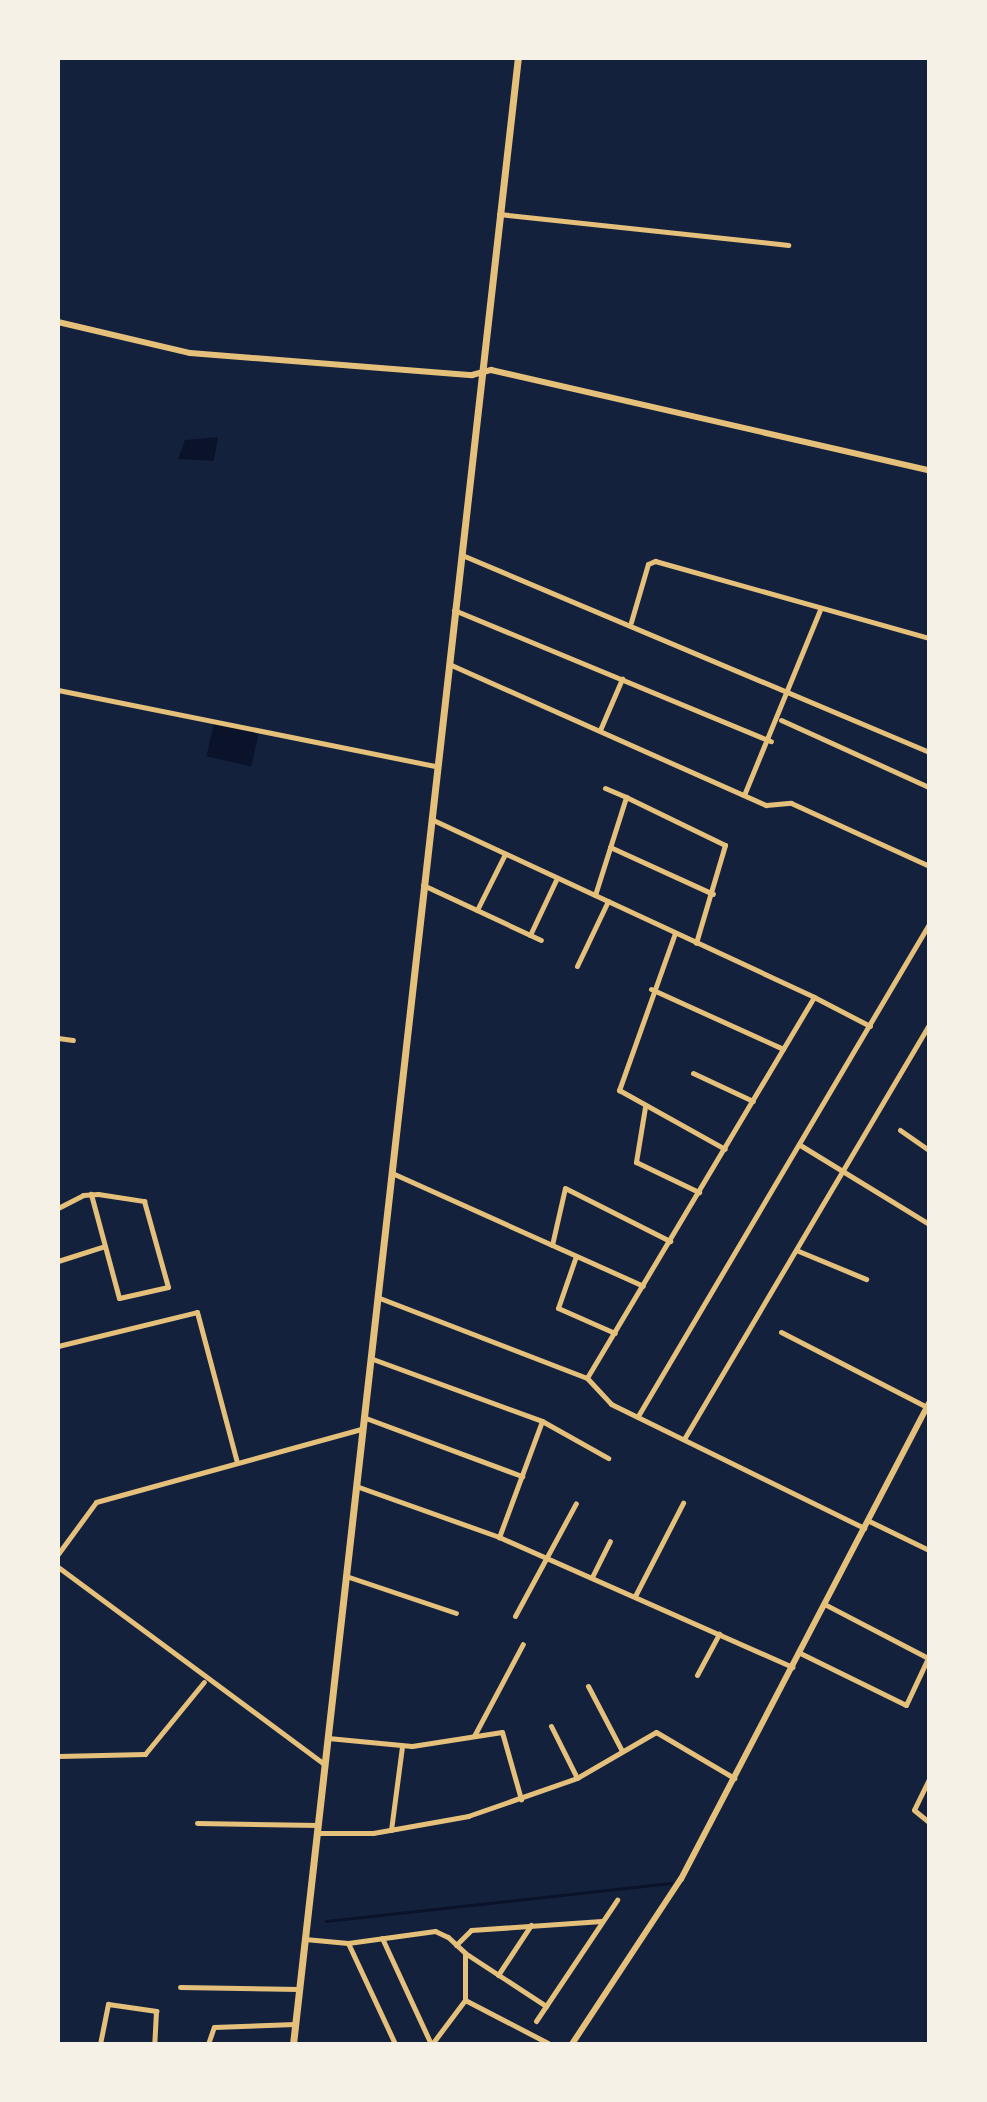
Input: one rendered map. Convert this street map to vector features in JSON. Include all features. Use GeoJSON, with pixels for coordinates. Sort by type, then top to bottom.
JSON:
{"type":"FeatureCollection","features":[{"type":"Feature","properties":{"kind":"main road"},"geometry":{"type":"LineString","coordinates":[[293,2044],[518,58]]}},
{"type":"Feature","properties":{"kind":"street"},"geometry":{"type":"LineString","coordinates":[[499,214],[788,245]]}},
{"type":"Feature","properties":{"kind":"street"},"geometry":{"type":"LineString","coordinates":[[58,322],[190,353],[481,371],[929,470]]}},
{"type":"Feature","properties":{"kind":"street"},"geometry":{"type":"LineString","coordinates":[[461,554],[631,622],[929,752]]}},
{"type":"Feature","properties":{"kind":"street"},"geometry":{"type":"LineString","coordinates":[[631,622],[650,561],[929,638]]}},
{"type":"Feature","properties":{"kind":"street"},"geometry":{"type":"LineString","coordinates":[[454,610],[771,741]]}},
{"type":"Feature","properties":{"kind":"street"},"geometry":{"type":"LineString","coordinates":[[744,795],[781,720],[820,610]]}},
{"type":"Feature","properties":{"kind":"street"},"geometry":{"type":"LineString","coordinates":[[448,664],[766,805],[791,803],[929,866]]}},
{"type":"Feature","properties":{"kind":"street"},"geometry":{"type":"LineString","coordinates":[[600,730],[622,679]]}},
{"type":"Feature","properties":{"kind":"street"},"geometry":{"type":"LineString","coordinates":[[58,690],[436,766]]}},
{"type":"Feature","properties":{"kind":"street"},"geometry":{"type":"LineString","coordinates":[[781,720],[929,787]]}},
{"type":"Feature","properties":{"kind":"street"},"geometry":{"type":"LineString","coordinates":[[605,788],[725,845],[696,943]]}},
{"type":"Feature","properties":{"kind":"street"},"geometry":{"type":"LineString","coordinates":[[595,895],[626,797]]}},
{"type":"Feature","properties":{"kind":"street"},"geometry":{"type":"LineString","coordinates":[[431,819],[870,1026]]}},
{"type":"Feature","properties":{"kind":"street"},"geometry":{"type":"LineString","coordinates":[[610,847],[713,894]]}},
{"type":"Feature","properties":{"kind":"street"},"geometry":{"type":"LineString","coordinates":[[477,910],[505,854]]}},
{"type":"Feature","properties":{"kind":"street"},"geometry":{"type":"LineString","coordinates":[[529,935],[557,878]]}},
{"type":"Feature","properties":{"kind":"street"},"geometry":{"type":"LineString","coordinates":[[423,885],[541,940]]}},
{"type":"Feature","properties":{"kind":"street"},"geometry":{"type":"LineString","coordinates":[[577,966],[608,901]]}},
{"type":"Feature","properties":{"kind":"street"},"geometry":{"type":"LineString","coordinates":[[638,1416],[929,924]]}},
{"type":"Feature","properties":{"kind":"street"},"geometry":{"type":"LineString","coordinates":[[675,933],[651,989],[619,1090],[725,1149]]}},
{"type":"Feature","properties":{"kind":"street"},"geometry":{"type":"LineString","coordinates":[[651,989],[783,1049]]}},
{"type":"Feature","properties":{"kind":"street"},"geometry":{"type":"LineString","coordinates":[[587,1378],[814,997]]}},
{"type":"Feature","properties":{"kind":"street"},"geometry":{"type":"LineString","coordinates":[[684,1439],[929,1025]]}},
{"type":"Feature","properties":{"kind":"street"},"geometry":{"type":"LineString","coordinates":[[58,1038],[73,1040]]}},
{"type":"Feature","properties":{"kind":"street"},"geometry":{"type":"LineString","coordinates":[[693,1073],[753,1101]]}},
{"type":"Feature","properties":{"kind":"street"},"geometry":{"type":"LineString","coordinates":[[645,1107],[633,1158],[699,1192]]}},
{"type":"Feature","properties":{"kind":"street"},"geometry":{"type":"LineString","coordinates":[[900,1130],[926,1148],[929,1138]]}},
{"type":"Feature","properties":{"kind":"street"},"geometry":{"type":"LineString","coordinates":[[800,1145],[929,1224]]}},
{"type":"Feature","properties":{"kind":"street"},"geometry":{"type":"LineString","coordinates":[[391,1172],[643,1286]]}},
{"type":"Feature","properties":{"kind":"street"},"geometry":{"type":"LineString","coordinates":[[552,1245],[565,1188],[670,1241]]}},
{"type":"Feature","properties":{"kind":"street"},"geometry":{"type":"LineString","coordinates":[[58,1208],[91,1194],[148,1205],[168,1287],[119,1298],[91,1194]]}},
{"type":"Feature","properties":{"kind":"street"},"geometry":{"type":"LineString","coordinates":[[58,1261],[105,1246]]}},
{"type":"Feature","properties":{"kind":"street"},"geometry":{"type":"LineString","coordinates":[[796,1250],[866,1279]]}},
{"type":"Feature","properties":{"kind":"street"},"geometry":{"type":"LineString","coordinates":[[576,1256],[558,1308],[615,1333]]}},
{"type":"Feature","properties":{"kind":"street"},"geometry":{"type":"LineString","coordinates":[[376,1297],[587,1378],[608,1402],[865,1528]]}},
{"type":"Feature","properties":{"kind":"street"},"geometry":{"type":"LineString","coordinates":[[58,1346],[197,1312],[237,1462]]}},
{"type":"Feature","properties":{"kind":"street"},"geometry":{"type":"LineString","coordinates":[[572,2044],[681,1879],[928,1405],[781,1332]]}},
{"type":"Feature","properties":{"kind":"street"},"geometry":{"type":"LineString","coordinates":[[370,1358],[542,1421],[608,1458]]}},
{"type":"Feature","properties":{"kind":"street"},"geometry":{"type":"LineString","coordinates":[[363,1417],[522,1476]]}},
{"type":"Feature","properties":{"kind":"street"},"geometry":{"type":"LineString","coordinates":[[499,1537],[542,1421]]}},
{"type":"Feature","properties":{"kind":"street"},"geometry":{"type":"LineString","coordinates":[[58,1554],[96,1502],[361,1429]]}},
{"type":"Feature","properties":{"kind":"street"},"geometry":{"type":"LineString","coordinates":[[355,1485],[499,1537],[793,1667]]}},
{"type":"Feature","properties":{"kind":"street"},"geometry":{"type":"LineString","coordinates":[[515,1616],[576,1503]]}},
{"type":"Feature","properties":{"kind":"street"},"geometry":{"type":"LineString","coordinates":[[635,1596],[683,1503]]}},
{"type":"Feature","properties":{"kind":"street"},"geometry":{"type":"LineString","coordinates":[[869,1521],[929,1550]]}},
{"type":"Feature","properties":{"kind":"street"},"geometry":{"type":"LineString","coordinates":[[592,1577],[610,1541]]}},
{"type":"Feature","properties":{"kind":"street"},"geometry":{"type":"LineString","coordinates":[[58,1567],[204,1682],[324,1764]]}},
{"type":"Feature","properties":{"kind":"street"},"geometry":{"type":"LineString","coordinates":[[346,1576],[456,1613]]}},
{"type":"Feature","properties":{"kind":"street"},"geometry":{"type":"LineString","coordinates":[[800,1653],[906,1705],[928,1658],[826,1605]]}},
{"type":"Feature","properties":{"kind":"street"},"geometry":{"type":"LineString","coordinates":[[697,1675],[719,1634]]}},
{"type":"Feature","properties":{"kind":"street"},"geometry":{"type":"LineString","coordinates":[[474,1737],[523,1644]]}},
{"type":"Feature","properties":{"kind":"street"},"geometry":{"type":"LineString","coordinates":[[58,1756],[145,1754],[204,1682]]}},
{"type":"Feature","properties":{"kind":"street"},"geometry":{"type":"LineString","coordinates":[[588,1686],[622,1751]]}},
{"type":"Feature","properties":{"kind":"street"},"geometry":{"type":"LineString","coordinates":[[551,1726],[577,1778]]}},
{"type":"Feature","properties":{"kind":"street"},"geometry":{"type":"LineString","coordinates":[[328,1738],[402,1746],[502,1732],[521,1799]]}},
{"type":"Feature","properties":{"kind":"street"},"geometry":{"type":"LineString","coordinates":[[197,1823],[391,1830],[521,1799],[577,1778],[661,1732],[735,1778]]}},
{"type":"Feature","properties":{"kind":"street"},"geometry":{"type":"LineString","coordinates":[[391,1830],[402,1746]]}},
{"type":"Feature","properties":{"kind":"street"},"geometry":{"type":"LineString","coordinates":[[929,1779],[914,1810],[929,1822]]}},
{"type":"Feature","properties":{"kind":"street"},"geometry":{"type":"LineString","coordinates":[[536,2021],[617,1900]]}},
{"type":"Feature","properties":{"kind":"street"},"geometry":{"type":"LineString","coordinates":[[456,1945],[471,1930],[602,1921]]}},
{"type":"Feature","properties":{"kind":"street"},"geometry":{"type":"LineString","coordinates":[[498,1975],[531,1924]]}},
{"type":"Feature","properties":{"kind":"street"},"geometry":{"type":"LineString","coordinates":[[305,1939],[348,1943],[435,1931],[546,2006]]}},
{"type":"Feature","properties":{"kind":"street"},"geometry":{"type":"LineString","coordinates":[[382,1938],[432,2044],[465,2000],[465,1953]]}},
{"type":"Feature","properties":{"kind":"street"},"geometry":{"type":"LineString","coordinates":[[348,1943],[395,2044]]}},
{"type":"Feature","properties":{"kind":"street"},"geometry":{"type":"LineString","coordinates":[[180,1987],[299,1989]]}},
{"type":"Feature","properties":{"kind":"street"},"geometry":{"type":"LineString","coordinates":[[465,2000],[550,2044]]}},
{"type":"Feature","properties":{"kind":"street"},"geometry":{"type":"LineString","coordinates":[[100,2044],[108,2004],[156,2011],[154,2044]]}},
{"type":"Feature","properties":{"kind":"street"},"geometry":{"type":"LineString","coordinates":[[208,2044],[214,2027],[295,2024]]}},
{"type":"Feature","properties":{"kind":"water"},"geometry":{"type":"Polygon","coordinates":[[[218,437],[214,461],[178,459],[185,440],[218,437]]]}},
{"type":"Feature","properties":{"kind":"water"},"geometry":{"type":"Polygon","coordinates":[[[214,723],[259,733],[251,766],[206,756],[214,723]]]}},
{"type":"Feature","properties":{"kind":"waterway"},"geometry":{"type":"LineString","coordinates":[[326,1921],[671,1883]]}}]}
